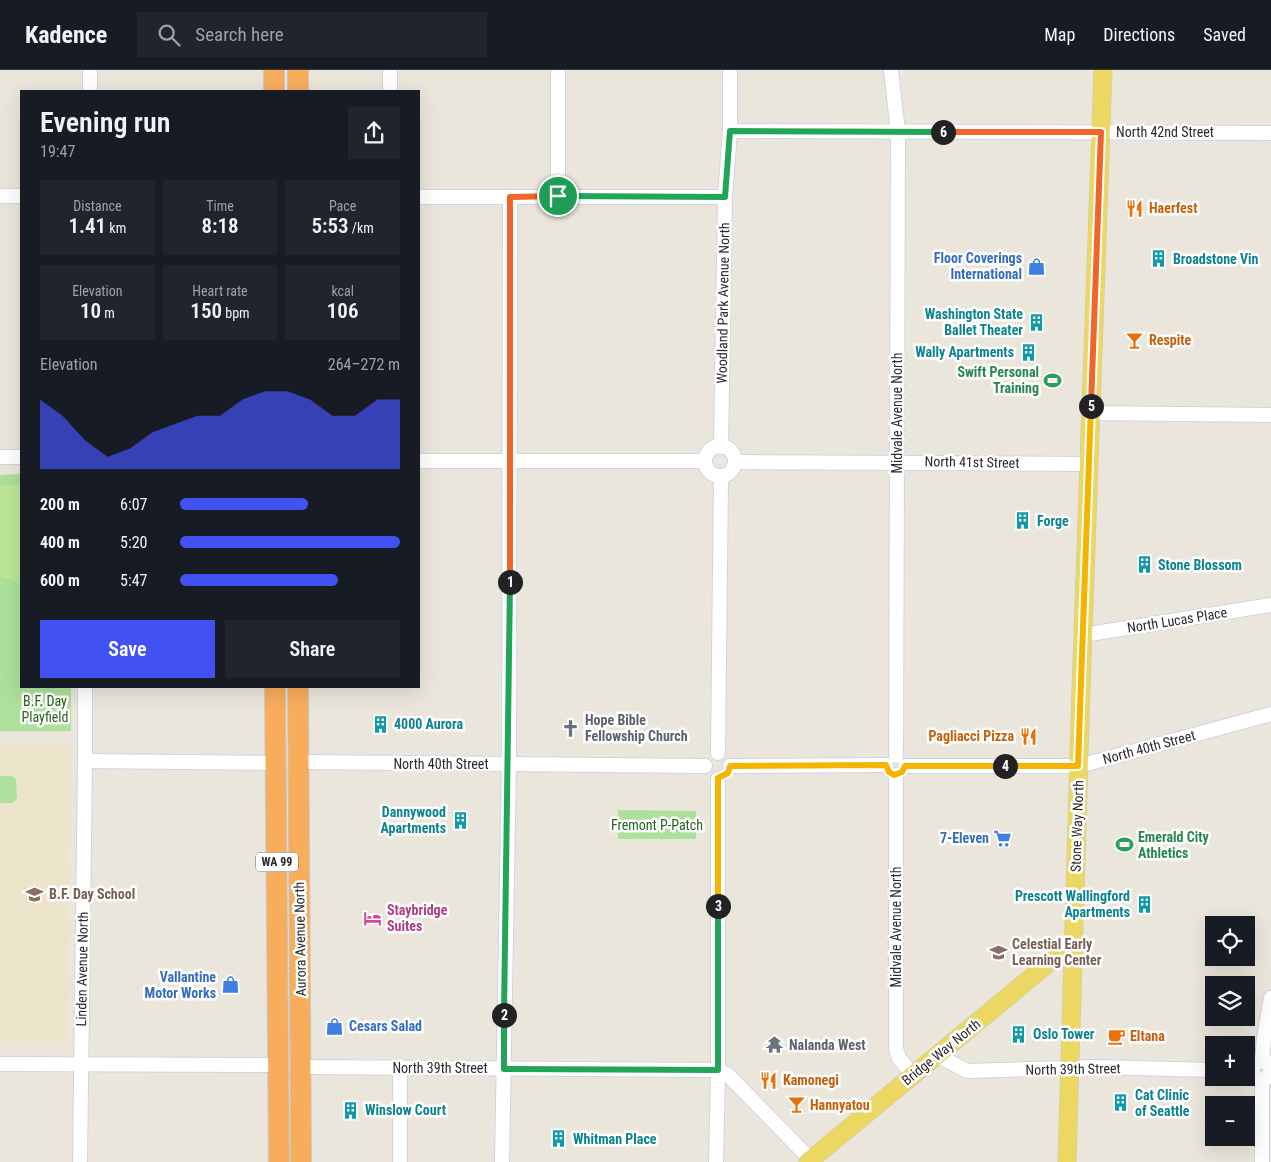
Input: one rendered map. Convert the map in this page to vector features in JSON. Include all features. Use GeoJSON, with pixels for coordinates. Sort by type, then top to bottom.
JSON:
{"type":"FeatureCollection","features":[{"type":"Feature","properties":{"kind":"highway"},"geometry":{"type":"LineString","coordinates":[[274,70],[274,90]]}},
{"type":"Feature","properties":{"kind":"highway"},"geometry":{"type":"LineString","coordinates":[[298,70],[298,90]]}},
{"type":"Feature","properties":{"kind":"highway","name":"Aurora Avenue North"},"geometry":{"type":"LineString","coordinates":[[275,688],[280,1162]]}},
{"type":"Feature","properties":{"kind":"highway","name":"Aurora Avenue North"},"geometry":{"type":"LineString","coordinates":[[298,688],[302,1067],[301,1162]]}},
{"type":"Feature","properties":{"kind":"main road","name":"Stone Way North"},"geometry":{"type":"LineString","coordinates":[[1067,1162],[1078,766],[1103,70]]}},
{"type":"Feature","properties":{"kind":"main road","name":"Bridge Way North"},"geometry":{"type":"LineString","coordinates":[[810,1161],[1074,942]]}},
{"type":"Feature","properties":{"kind":"street"},"geometry":{"type":"LineString","coordinates":[[90,70],[90,90]]}},
{"type":"Feature","properties":{"kind":"street"},"geometry":{"type":"LineString","coordinates":[[390,70],[390,90]]}},
{"type":"Feature","properties":{"kind":"street"},"geometry":{"type":"LineString","coordinates":[[558,70],[558,196]]}},
{"type":"Feature","properties":{"kind":"street","name":"Woodland Park Avenue North"},"geometry":{"type":"LineString","coordinates":[[721,447],[725,197],[730,131],[730,70]]}},
{"type":"Feature","properties":{"kind":"street","name":"Midvale Avenue North"},"geometry":{"type":"LineString","coordinates":[[891,70],[898,132],[896,1049],[899,1058],[912,1075]]}},
{"type":"Feature","properties":{"kind":"street","name":"North 42nd Street"},"geometry":{"type":"LineString","coordinates":[[730,131],[1271,133]]}},
{"type":"Feature","properties":{"kind":"street"},"geometry":{"type":"LineString","coordinates":[[0,196],[20,196]]}},
{"type":"Feature","properties":{"kind":"street"},"geometry":{"type":"LineString","coordinates":[[420,197],[725,197]]}},
{"type":"Feature","properties":{"kind":"street"},"geometry":{"type":"LineString","coordinates":[[502,1162],[509,764],[510,197]]}},
{"type":"Feature","properties":{"kind":"street"},"geometry":{"type":"LineString","coordinates":[[1091,413],[1271,415]]}},
{"type":"Feature","properties":{"kind":"street"},"geometry":{"type":"LineString","coordinates":[[721,447],[731,451],[735,462],[729,474],[721,476],[711,473],[705,461],[712,449],[721,447]]}},
{"type":"Feature","properties":{"kind":"street"},"geometry":{"type":"LineString","coordinates":[[0,457],[20,457]]}},
{"type":"Feature","properties":{"kind":"street"},"geometry":{"type":"LineString","coordinates":[[420,461],[705,461]]}},
{"type":"Feature","properties":{"kind":"street","name":"North 41st Street"},"geometry":{"type":"LineString","coordinates":[[735,462],[1089,464]]}},
{"type":"Feature","properties":{"kind":"street"},"geometry":{"type":"LineString","coordinates":[[718,753],[721,476]]}},
{"type":"Feature","properties":{"kind":"street","name":"North Lucas Place"},"geometry":{"type":"LineString","coordinates":[[1083,635],[1271,605]]}},
{"type":"Feature","properties":{"kind":"street","name":"Linden Avenue North"},"geometry":{"type":"LineString","coordinates":[[80,1162],[85,688]]}},
{"type":"Feature","properties":{"kind":"street","name":"North 40th Street"},"geometry":{"type":"LineString","coordinates":[[730,766],[1078,766],[1271,714]]}},
{"type":"Feature","properties":{"kind":"street"},"geometry":{"type":"LineString","coordinates":[[718,753],[727,758],[730,766],[728,773],[718,778],[708,775],[705,766],[709,756],[718,753]]}},
{"type":"Feature","properties":{"kind":"street"},"geometry":{"type":"LineString","coordinates":[[85,762],[276,763]]}},
{"type":"Feature","properties":{"kind":"street","name":"North 40th Street"},"geometry":{"type":"LineString","coordinates":[[298,762],[705,766]]}},
{"type":"Feature","properties":{"kind":"street"},"geometry":{"type":"LineString","coordinates":[[716,1162],[718,1070],[718,778]]}},
{"type":"Feature","properties":{"kind":"street"},"geometry":{"type":"LineString","coordinates":[[1262,1162],[1261,1071],[1271,998]]}},
{"type":"Feature","properties":{"kind":"street","name":"North 39th Street"},"geometry":{"type":"LineString","coordinates":[[937,1055],[967,1071],[1095,1067],[1205,1070]]}},
{"type":"Feature","properties":{"kind":"street"},"geometry":{"type":"LineString","coordinates":[[0,1064],[279,1065]]}},
{"type":"Feature","properties":{"kind":"street","name":"North 39th Street"},"geometry":{"type":"LineString","coordinates":[[302,1067],[718,1070]]}},
{"type":"Feature","properties":{"kind":"street"},"geometry":{"type":"LineString","coordinates":[[400,1068],[400,1162]]}},
{"type":"Feature","properties":{"kind":"street"},"geometry":{"type":"LineString","coordinates":[[718,1070],[728,1075],[810,1161]]}},
{"type":"Feature","properties":{"kind":"shaded area","name":"B.F. Day School"},"geometry":{"type":"Polygon","coordinates":[[[0,744],[70,744],[69,1045],[0,1045],[0,744]]]}},
{"type":"Feature","properties":{"kind":"green space","name":"B.F. Day Playfield"},"geometry":{"type":"Polygon","coordinates":[[[20,474],[20,688],[71,688],[71,731],[0,731],[0,475],[20,474]]]}},
{"type":"Feature","properties":{"kind":"green space"},"geometry":{"type":"Polygon","coordinates":[[[0,485],[20,485],[20,584],[0,576],[0,485]]]}},
{"type":"Feature","properties":{"kind":"green space"},"geometry":{"type":"Polygon","coordinates":[[[0,776],[12,776],[16,779],[17,798],[13,803],[0,803],[0,776]]]}},
{"type":"Feature","properties":{"kind":"green space","name":"Fremont P-Patch"},"geometry":{"type":"Polygon","coordinates":[[[618,810],[696,811],[696,839],[618,839],[618,810]]]}},
{"type":"Feature","properties":{"kind":"place","name":"Haerfest"},"geometry":{"type":"Point","coordinates":[1135,208]}},
{"type":"Feature","properties":{"kind":"place","name":"Broadstone Vin"},"geometry":{"type":"Point","coordinates":[1159,259]}},
{"type":"Feature","properties":{"kind":"place","name":"Floor Coverings International"},"geometry":{"type":"Point","coordinates":[1036,266]}},
{"type":"Feature","properties":{"kind":"place","name":"Washington State Ballet Theater"},"geometry":{"type":"Point","coordinates":[1037,322]}},
{"type":"Feature","properties":{"kind":"place","name":"Respite"},"geometry":{"type":"Point","coordinates":[1135,340]}},
{"type":"Feature","properties":{"kind":"place","name":"Wally Apartments"},"geometry":{"type":"Point","coordinates":[1028,352]}},
{"type":"Feature","properties":{"kind":"place","name":"Swift Personal Training"},"geometry":{"type":"Point","coordinates":[1053,380]}},
{"type":"Feature","properties":{"kind":"place","name":"Forge"},"geometry":{"type":"Point","coordinates":[1023,521]}},
{"type":"Feature","properties":{"kind":"place","name":"Stone Blossom"},"geometry":{"type":"Point","coordinates":[1144,565]}},
{"type":"Feature","properties":{"kind":"place","name":"4000 Aurora"},"geometry":{"type":"Point","coordinates":[380,724]}},
{"type":"Feature","properties":{"kind":"place","name":"Hope Bible Fellowship Church"},"geometry":{"type":"Point","coordinates":[571,728]}},
{"type":"Feature","properties":{"kind":"place","name":"Pagliacci Pizza"},"geometry":{"type":"Point","coordinates":[1028,736]}},
{"type":"Feature","properties":{"kind":"place","name":"Dannywood Apartments"},"geometry":{"type":"Point","coordinates":[460,820]}},
{"type":"Feature","properties":{"kind":"place","name":"7-Eleven"},"geometry":{"type":"Point","coordinates":[1003,838]}},
{"type":"Feature","properties":{"kind":"place","name":"Emerald City Athletics"},"geometry":{"type":"Point","coordinates":[1124,845]}},
{"type":"Feature","properties":{"kind":"place","name":"B.F. Day School"},"geometry":{"type":"Point","coordinates":[35,894]}},
{"type":"Feature","properties":{"kind":"place","name":"Prescott Wallingford Apartments"},"geometry":{"type":"Point","coordinates":[1144,904]}},
{"type":"Feature","properties":{"kind":"place","name":"Staybridge Suites"},"geometry":{"type":"Point","coordinates":[373,918]}},
{"type":"Feature","properties":{"kind":"place","name":"Celestial Early Learning Center"},"geometry":{"type":"Point","coordinates":[998,952]}},
{"type":"Feature","properties":{"kind":"place","name":"Vallantine Motor Works"},"geometry":{"type":"Point","coordinates":[230,985]}},
{"type":"Feature","properties":{"kind":"place","name":"Cesars Salad"},"geometry":{"type":"Point","coordinates":[335,1026]}},
{"type":"Feature","properties":{"kind":"place","name":"Oslo Tower"},"geometry":{"type":"Point","coordinates":[1019,1034]}},
{"type":"Feature","properties":{"kind":"place","name":"Eltana"},"geometry":{"type":"Point","coordinates":[1116,1036]}},
{"type":"Feature","properties":{"kind":"place","name":"Nalanda West"},"geometry":{"type":"Point","coordinates":[775,1045]}},
{"type":"Feature","properties":{"kind":"place","name":"Kamonegi"},"geometry":{"type":"Point","coordinates":[769,1080]}},
{"type":"Feature","properties":{"kind":"place","name":"Cat Clinic of Seattle"},"geometry":{"type":"Point","coordinates":[1121,1103]}},
{"type":"Feature","properties":{"kind":"place","name":"Hannyatou"},"geometry":{"type":"Point","coordinates":[796,1105]}},
{"type":"Feature","properties":{"kind":"place","name":"Winslow Court"},"geometry":{"type":"Point","coordinates":[351,1110]}},
{"type":"Feature","properties":{"kind":"place","name":"Whitman Place"},"geometry":{"type":"Point","coordinates":[559,1139]}},
{"type":"Feature","properties":{"kind":"route"},"geometry":{"type":"LineString","coordinates":[[730,131],[1101,132],[1078,766],[905,766],[900,774],[894,775],[887,770],[886,765],[730,766],[728,773],[718,778],[718,1070],[504,1069],[509,764],[510,197],[558,196],[725,197],[730,131]]}}]}
